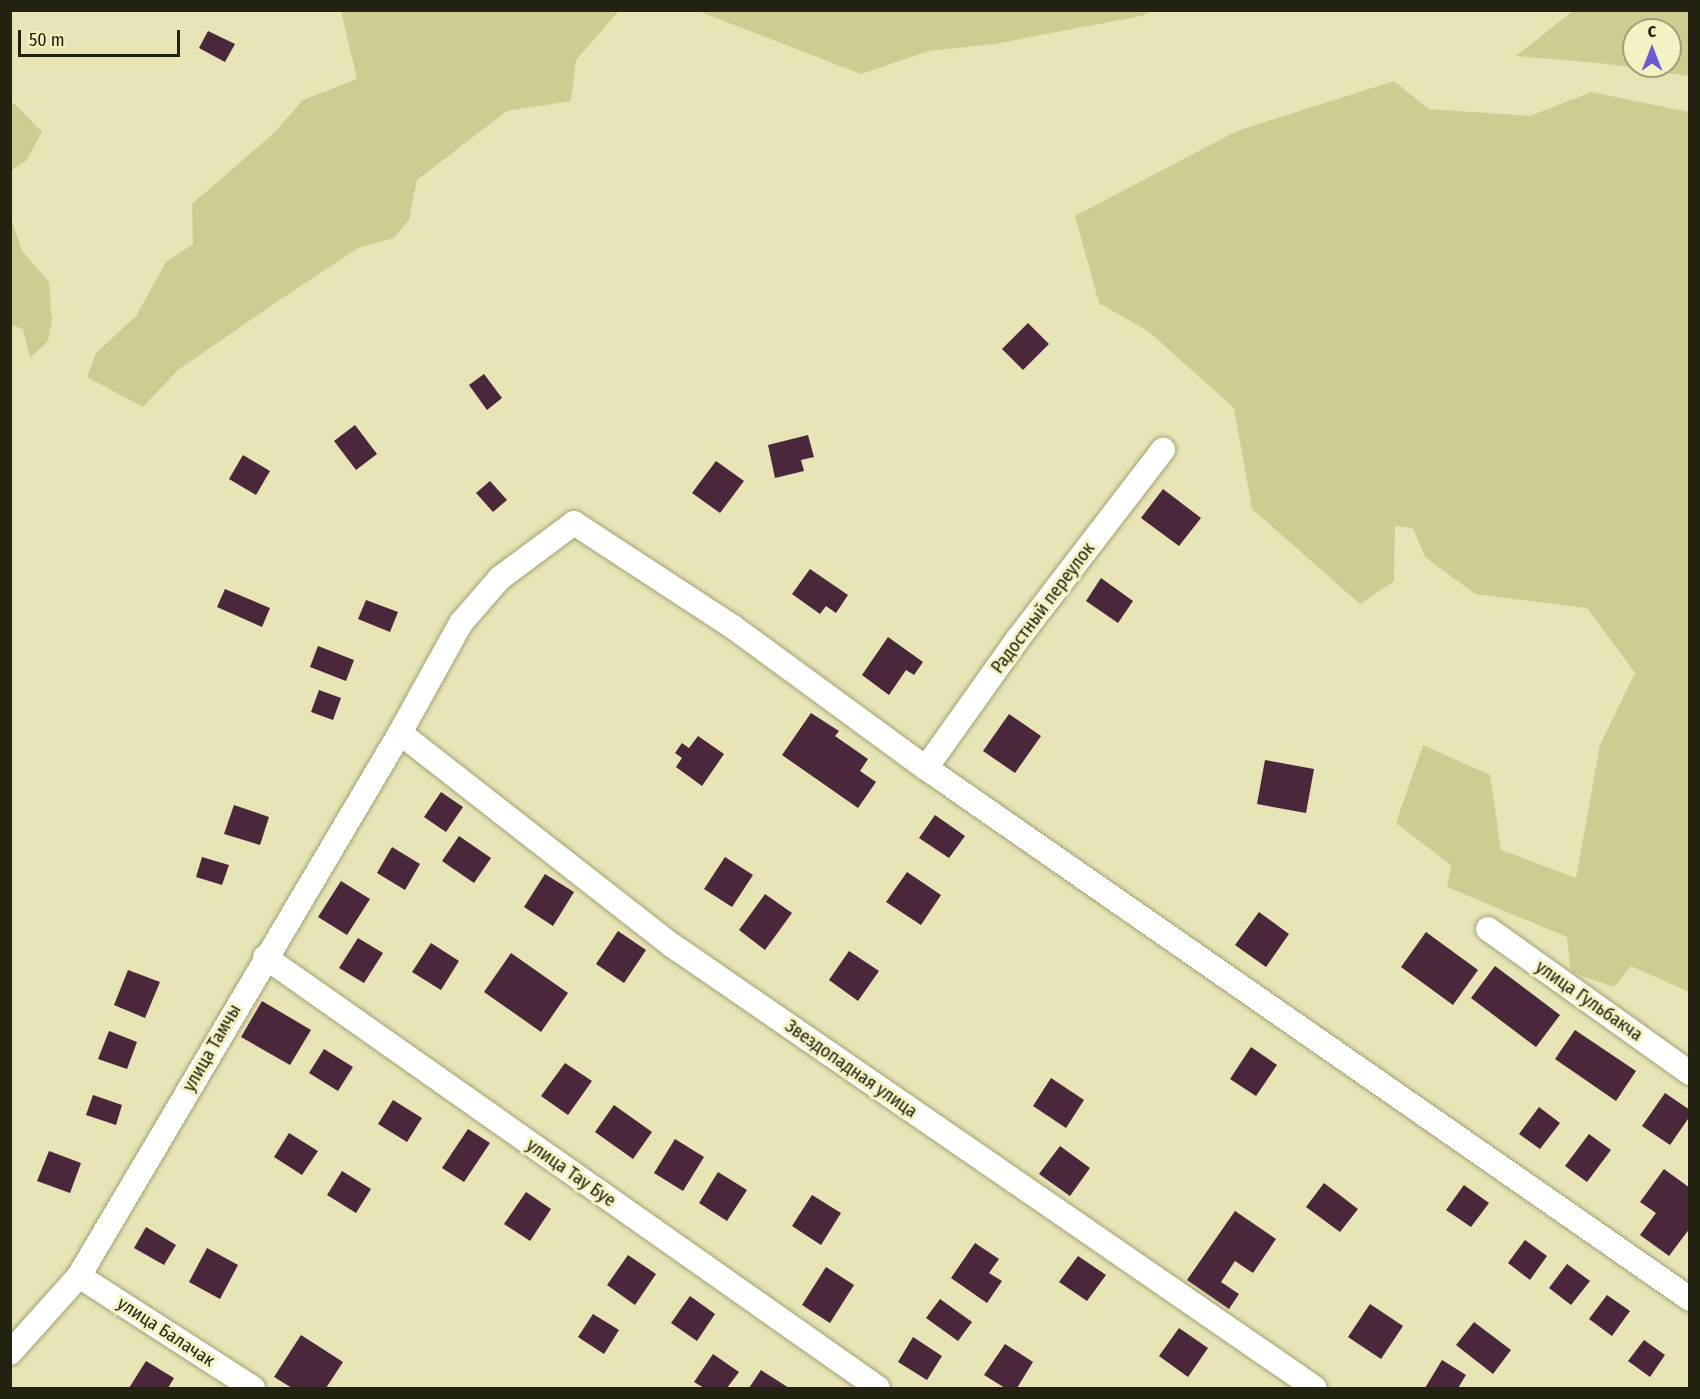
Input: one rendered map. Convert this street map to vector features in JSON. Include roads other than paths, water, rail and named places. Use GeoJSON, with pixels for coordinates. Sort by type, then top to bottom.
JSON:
{"type":"FeatureCollection","features":[{"type":"Feature","properties":{"kind":"street","name":"Радостный переулок"},"geometry":{"type":"LineString","coordinates":[[926,768],[1017,640],[1163,450]]}},
{"type":"Feature","properties":{"kind":"street","name":"улица Тамчы"},"geometry":{"type":"LineString","coordinates":[[10,1353],[79,1276],[265,957],[400,733],[461,623],[500,578],[574,523],[733,627],[926,768]]}},
{"type":"Feature","properties":{"kind":"street","name":"Звездопадная улица"},"geometry":{"type":"LineString","coordinates":[[400,733],[674,946],[1315,1389]]}},
{"type":"Feature","properties":{"kind":"street"},"geometry":{"type":"LineString","coordinates":[[926,768],[1689,1299]]}},
{"type":"Feature","properties":{"kind":"street","name":"улица Гульбакча"},"geometry":{"type":"LineString","coordinates":[[1488,929],[1689,1073]]}},
{"type":"Feature","properties":{"kind":"street","name":"улица Тау Буе"},"geometry":{"type":"LineString","coordinates":[[265,957],[878,1389]]}},
{"type":"Feature","properties":{"kind":"street","name":"улица Балачак"},"geometry":{"type":"LineString","coordinates":[[79,1276],[253,1389]]}}]}
